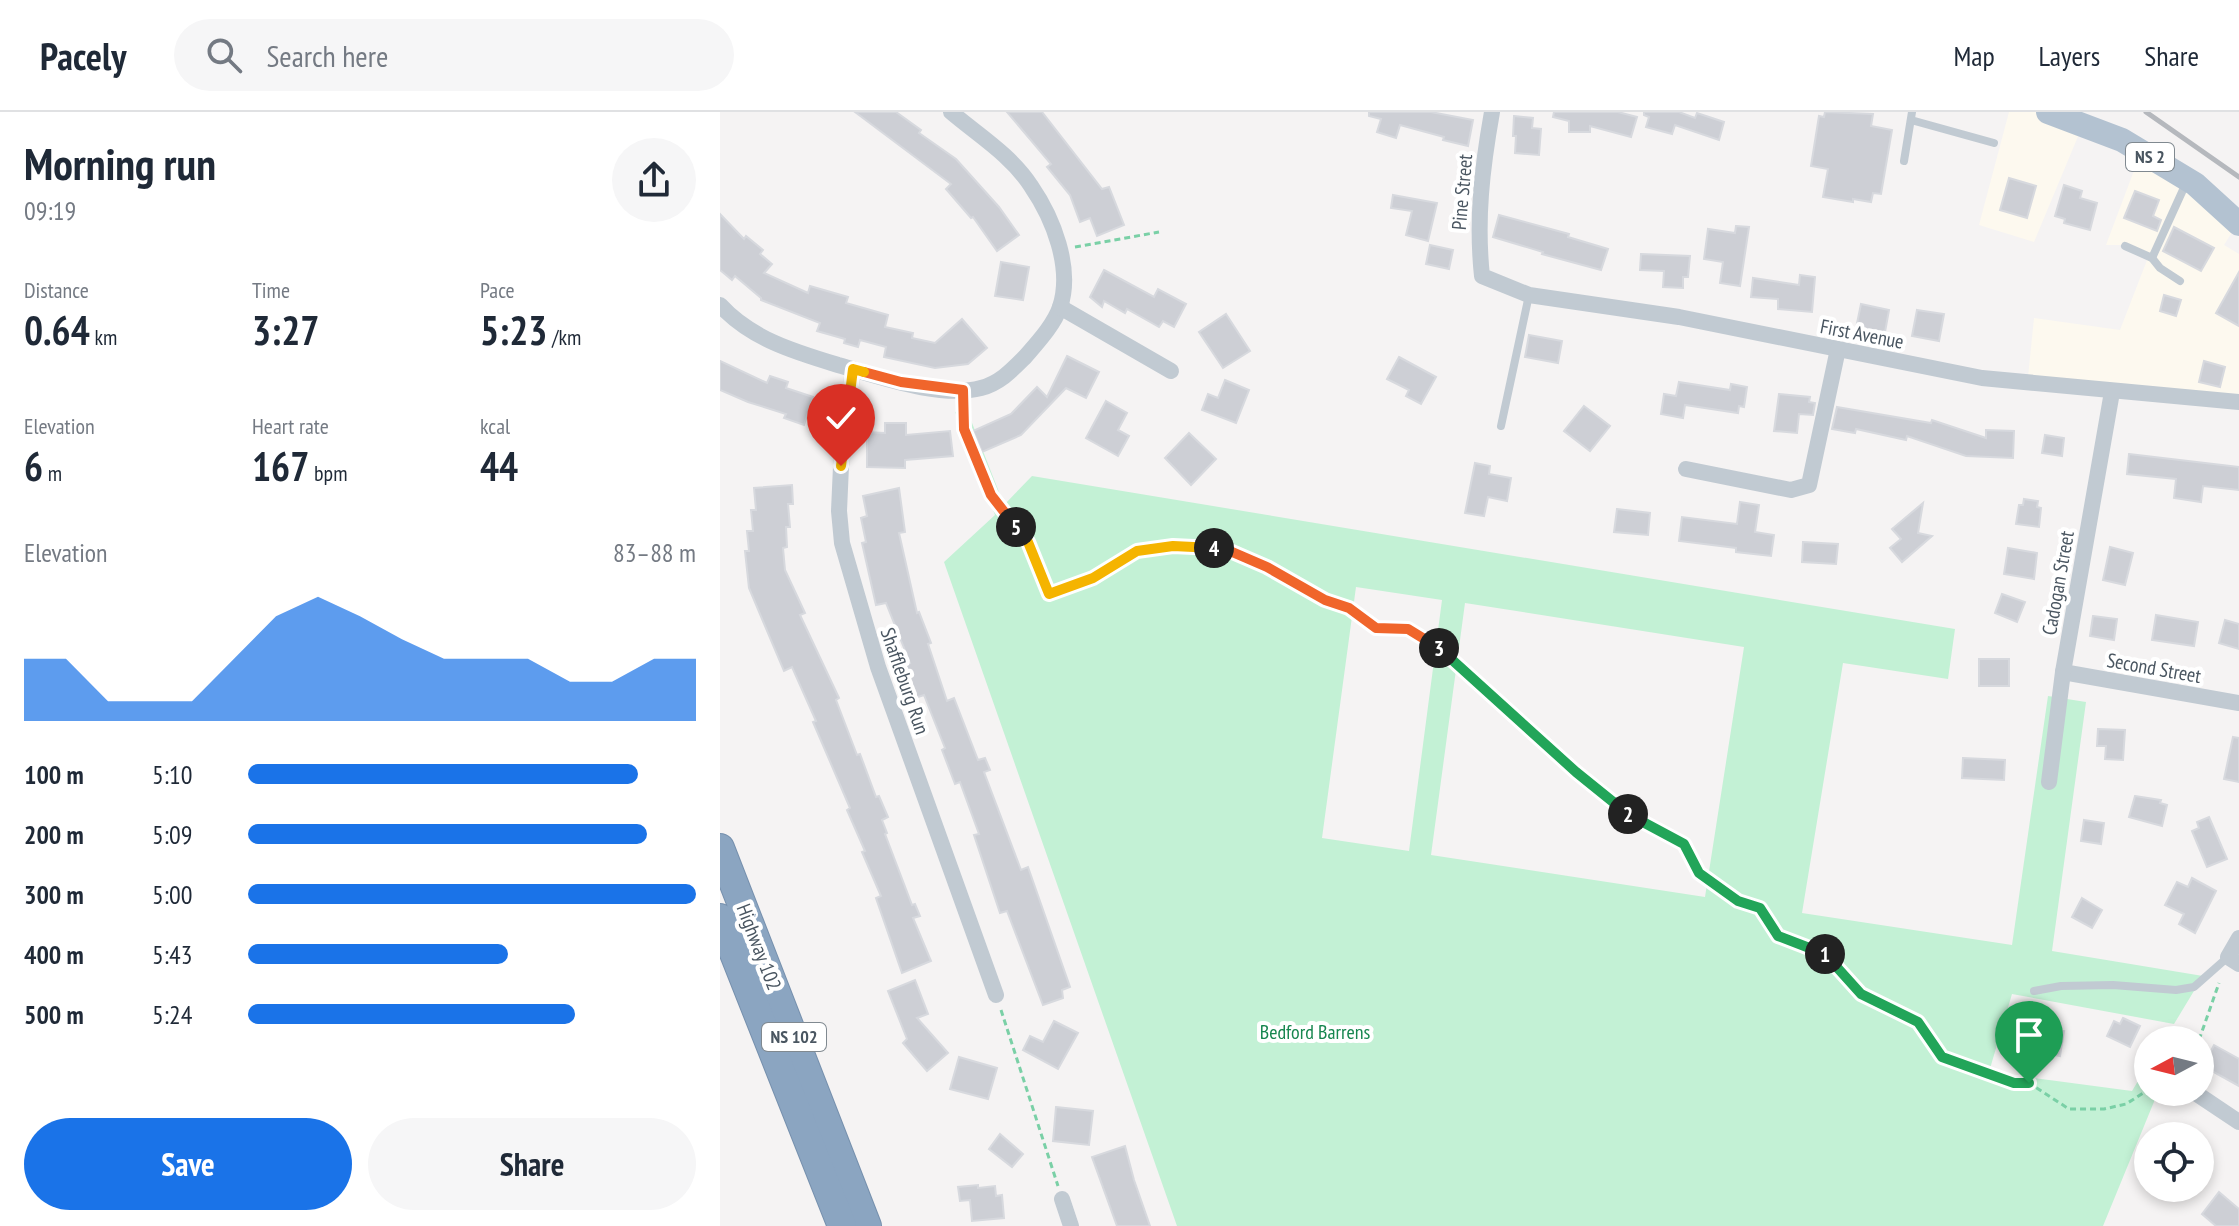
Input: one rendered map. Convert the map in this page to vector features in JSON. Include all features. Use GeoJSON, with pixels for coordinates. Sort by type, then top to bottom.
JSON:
{"type":"FeatureCollection","features":[{"type":"Feature","properties":{"kind":"highway","name":"Highway 102"},"geometry":{"type":"LineString","coordinates":[[720,848],[867,1226]]}},
{"type":"Feature","properties":{"kind":"highway","name":"Highway 102"},"geometry":{"type":"LineString","coordinates":[[720,918],[842,1226]]}},
{"type":"Feature","properties":{"kind":"main road","name":"NS 2"},"geometry":{"type":"LineString","coordinates":[[2048,112],[2122,140],[2187,180],[2239,224]]}},
{"type":"Feature","properties":{"kind":"street"},"geometry":{"type":"LineString","coordinates":[[720,305],[743,325],[794,352],[901,382],[963,390],[982,388],[1004,378],[1036,345],[1060,307],[1063,281],[1059,250],[1052,226],[1030,183],[1004,155],[951,112]]}},
{"type":"Feature","properties":{"kind":"street","name":"Pine Street"},"geometry":{"type":"LineString","coordinates":[[1482,276],[1477,234],[1480,177],[1492,112]]}},
{"type":"Feature","properties":{"kind":"street","name":"First Avenue"},"geometry":{"type":"LineString","coordinates":[[1482,276],[1529,295],[1679,317],[1982,378],[2239,402]]}},
{"type":"Feature","properties":{"kind":"street"},"geometry":{"type":"LineString","coordinates":[[1060,307],[1171,371]]}},
{"type":"Feature","properties":{"kind":"street"},"geometry":{"type":"LineString","coordinates":[[1686,469],[1791,490],[1809,485],[1838,349]]}},
{"type":"Feature","properties":{"kind":"street","name":"Shaffleburg Run"},"geometry":{"type":"LineString","coordinates":[[853,369],[841,466],[839,511],[842,543],[878,667],[996,995]]}},
{"type":"Feature","properties":{"kind":"street","name":"Cadogan Street"},"geometry":{"type":"LineString","coordinates":[[2049,782],[2063,672],[2112,392]]}},
{"type":"Feature","properties":{"kind":"street","name":"Second Street"},"geometry":{"type":"LineString","coordinates":[[2063,672],[2239,703]]}},
{"type":"Feature","properties":{"kind":"street"},"geometry":{"type":"LineString","coordinates":[[2234,960],[2239,938]]}},
{"type":"Feature","properties":{"kind":"street"},"geometry":{"type":"LineString","coordinates":[[2214,1105],[2239,1122]]}},
{"type":"Feature","properties":{"kind":"street"},"geometry":{"type":"LineString","coordinates":[[1062,1199],[1071,1226]]}},
{"type":"Feature","properties":{"kind":"lane"},"geometry":{"type":"LineString","coordinates":[[1904,161],[1911,116],[1994,143]]}},
{"type":"Feature","properties":{"kind":"lane"},"geometry":{"type":"LineString","coordinates":[[2152,258],[2187,180]]}},
{"type":"Feature","properties":{"kind":"lane"},"geometry":{"type":"LineString","coordinates":[[2125,246],[2152,258],[2160,268],[2180,281]]}},
{"type":"Feature","properties":{"kind":"lane"},"geometry":{"type":"LineString","coordinates":[[1501,426],[1529,295]]}},
{"type":"Feature","properties":{"kind":"lane"},"geometry":{"type":"LineString","coordinates":[[2034,991],[2061,986],[2113,985],[2176,990],[2194,987],[2234,960]]}},
{"type":"Feature","properties":{"kind":"path"},"geometry":{"type":"LineString","coordinates":[[1059,250],[1159,232]]}},
{"type":"Feature","properties":{"kind":"path"},"geometry":{"type":"LineString","coordinates":[[963,390],[964,429],[991,495],[1028,542],[1049,594],[1093,578],[1137,551],[1173,546],[1223,548],[1267,567],[1325,600],[1349,608],[1376,628],[1408,629],[1433,643],[1576,772],[1627,813],[1684,844],[1699,873],[1738,901],[1760,908],[1778,936],[1825,953],[1861,994],[1918,1022],[1942,1057],[2014,1083],[2029,1083],[2069,1109],[2104,1109],[2134,1099]]}},
{"type":"Feature","properties":{"kind":"path"},"geometry":{"type":"LineString","coordinates":[[2205,1026],[2234,960]]}},
{"type":"Feature","properties":{"kind":"path"},"geometry":{"type":"LineString","coordinates":[[996,995],[1062,1199]]}},
{"type":"Feature","properties":{"kind":"shaded area"},"geometry":{"type":"Polygon","coordinates":[[[2009,112],[2051,112],[2084,122],[2034,242],[1979,225],[2009,112]]]}},
{"type":"Feature","properties":{"kind":"shaded area"},"geometry":{"type":"Polygon","coordinates":[[[2144,144],[2239,221],[2224,245],[2239,254],[2239,397],[2028,377],[2034,318],[2120,330],[2149,255],[2125,245],[2106,245],[2144,144]]]}},
{"type":"Feature","properties":{"kind":"green space","name":"Bedford Barrens"},"geometry":{"type":"Polygon","coordinates":[[[967,410],[1004,505],[1032,476],[1955,629],[1948,679],[1843,663],[1802,913],[2012,945],[2048,696],[2086,702],[2052,951],[2203,976],[2174,1024],[2012,994],[1989,1072],[2132,1091],[2134,1088],[2134,1106],[2152,1106],[2146,1122],[2134,1122],[2134,1150],[2103,1226],[1177,1226],[944,562],[995,515],[955,412],[967,410]],[[1356,587],[1322,838],[1409,851],[1442,600],[1356,587]],[[1465,603],[1431,855],[1705,897],[1744,647],[1465,603]]]}},
{"type":"Feature","properties":{"kind":"building"},"geometry":{"type":"Polygon","coordinates":[[[855,112],[896,112],[921,130],[919,133],[956,159],[999,207],[1019,235],[997,251],[973,217],[946,189],[951,184],[855,112]]]}},
{"type":"Feature","properties":{"kind":"building"},"geometry":{"type":"Polygon","coordinates":[[[1007,112],[1042,112],[1102,189],[1109,187],[1124,225],[1097,236],[1090,218],[1080,222],[1070,195],[1047,167],[1051,164],[1007,112]]]}},
{"type":"Feature","properties":{"kind":"building"},"geometry":{"type":"Polygon","coordinates":[[[1369,112],[1431,112],[1473,120],[1468,146],[1400,125],[1396,138],[1377,132],[1381,119],[1369,116],[1369,112]]]}},
{"type":"Feature","properties":{"kind":"building"},"geometry":{"type":"Polygon","coordinates":[[[1554,112],[1618,112],[1637,117],[1631,137],[1590,126],[1590,132],[1569,132],[1569,121],[1553,117],[1554,112]]]}},
{"type":"Feature","properties":{"kind":"building"},"geometry":{"type":"Polygon","coordinates":[[[1644,112],[1679,112],[1695,118],[1697,113],[1724,122],[1719,140],[1675,125],[1672,134],[1646,127],[1649,117],[1644,112]]]}},
{"type":"Feature","properties":{"kind":"building"},"geometry":{"type":"Polygon","coordinates":[[[1825,112],[1873,114],[1871,126],[1892,130],[1881,194],[1873,193],[1871,202],[1823,197],[1828,169],[1811,166],[1819,116],[1824,117],[1825,112]]]}},
{"type":"Feature","properties":{"kind":"building"},"geometry":{"type":"Polygon","coordinates":[[[1514,116],[1533,118],[1532,128],[1541,129],[1539,155],[1515,153],[1514,116]]]}},
{"type":"Feature","properties":{"kind":"building"},"geometry":{"type":"Polygon","coordinates":[[[2009,178],[2036,186],[2027,218],[2000,210],[2009,178]]]}},
{"type":"Feature","properties":{"kind":"building"},"geometry":{"type":"Polygon","coordinates":[[[2064,185],[2082,191],[2080,198],[2097,203],[2090,230],[2064,223],[2065,219],[2055,216],[2064,185]]]}},
{"type":"Feature","properties":{"kind":"building"},"geometry":{"type":"Polygon","coordinates":[[[2135,191],[2159,200],[2153,216],[2161,220],[2157,231],[2124,218],[2135,191]]]}},
{"type":"Feature","properties":{"kind":"building"},"geometry":{"type":"Polygon","coordinates":[[[1393,195],[1437,203],[1428,241],[1406,235],[1412,211],[1391,208],[1393,195]]]}},
{"type":"Feature","properties":{"kind":"building"},"geometry":{"type":"Polygon","coordinates":[[[720,214],[744,239],[746,236],[763,250],[760,254],[772,264],[764,273],[808,293],[810,286],[848,297],[846,303],[888,315],[885,327],[913,333],[912,338],[935,343],[962,319],[987,348],[968,364],[935,368],[884,357],[886,347],[860,340],[858,347],[844,343],[845,339],[817,331],[820,323],[761,300],[735,276],[732,280],[720,270],[720,214]]]}},
{"type":"Feature","properties":{"kind":"building"},"geometry":{"type":"Polygon","coordinates":[[[1499,215],[1569,234],[1568,237],[1608,249],[1601,270],[1493,237],[1499,215]]]}},
{"type":"Feature","properties":{"kind":"building"},"geometry":{"type":"Polygon","coordinates":[[[1736,226],[1749,227],[1740,286],[1720,283],[1723,262],[1704,259],[1708,229],[1735,233],[1736,226]]]}},
{"type":"Feature","properties":{"kind":"building"},"geometry":{"type":"Polygon","coordinates":[[[2174,227],[2214,248],[2201,271],[2163,251],[2174,227]]]}},
{"type":"Feature","properties":{"kind":"building"},"geometry":{"type":"Polygon","coordinates":[[[1430,245],[1453,250],[1449,269],[1426,264],[1430,245]]]}},
{"type":"Feature","properties":{"kind":"building"},"geometry":{"type":"Polygon","coordinates":[[[1641,254],[1690,256],[1688,277],[1683,277],[1683,288],[1663,287],[1664,271],[1640,270],[1641,254]]]}},
{"type":"Feature","properties":{"kind":"building"},"geometry":{"type":"Polygon","coordinates":[[[1001,262],[1029,267],[1023,300],[995,296],[1001,262]]]}},
{"type":"Feature","properties":{"kind":"building"},"geometry":{"type":"Polygon","coordinates":[[[1104,270],[1154,297],[1158,289],[1186,304],[1174,327],[1163,321],[1159,327],[1127,309],[1125,313],[1104,301],[1102,307],[1090,297],[1104,270]]]}},
{"type":"Feature","properties":{"kind":"building"},"geometry":{"type":"Polygon","coordinates":[[[2239,272],[2239,326],[2216,313],[2239,272]]]}},
{"type":"Feature","properties":{"kind":"building"},"geometry":{"type":"Polygon","coordinates":[[[1800,275],[1815,277],[1812,312],[1778,309],[1778,299],[1751,297],[1753,278],[1799,285],[1800,275]]]}},
{"type":"Feature","properties":{"kind":"building"},"geometry":{"type":"Polygon","coordinates":[[[2164,295],[2181,300],[2176,316],[2160,311],[2164,295]]]}},
{"type":"Feature","properties":{"kind":"building"},"geometry":{"type":"Polygon","coordinates":[[[1861,304],[1889,310],[1885,332],[1872,330],[1870,336],[1855,333],[1861,304]]]}},
{"type":"Feature","properties":{"kind":"building"},"geometry":{"type":"Polygon","coordinates":[[[1917,310],[1944,314],[1939,341],[1912,336],[1917,310]]]}},
{"type":"Feature","properties":{"kind":"building"},"geometry":{"type":"Polygon","coordinates":[[[1226,314],[1250,351],[1223,368],[1199,332],[1226,314]]]}},
{"type":"Feature","properties":{"kind":"building"},"geometry":{"type":"Polygon","coordinates":[[[1529,335],[1562,341],[1558,363],[1525,357],[1529,335]]]}},
{"type":"Feature","properties":{"kind":"building"},"geometry":{"type":"Polygon","coordinates":[[[1067,356],[1099,372],[1086,398],[1066,388],[1021,435],[982,452],[973,431],[1011,414],[1037,387],[1047,397],[1067,356]]]}},
{"type":"Feature","properties":{"kind":"building"},"geometry":{"type":"Polygon","coordinates":[[[1399,357],[1436,377],[1421,404],[1406,396],[1409,390],[1387,379],[1399,357]]]}},
{"type":"Feature","properties":{"kind":"building"},"geometry":{"type":"Polygon","coordinates":[[[720,361],[767,383],[770,376],[788,382],[786,388],[813,397],[804,425],[784,418],[786,414],[720,390],[720,361]]]}},
{"type":"Feature","properties":{"kind":"building"},"geometry":{"type":"Polygon","coordinates":[[[2204,361],[2225,367],[2220,387],[2199,382],[2204,361]]]}},
{"type":"Feature","properties":{"kind":"building"},"geometry":{"type":"Polygon","coordinates":[[[1225,380],[1249,390],[1236,423],[1202,410],[1208,394],[1218,398],[1225,380]]]}},
{"type":"Feature","properties":{"kind":"building"},"geometry":{"type":"Polygon","coordinates":[[[1679,382],[1730,390],[1731,384],[1747,387],[1744,407],[1739,406],[1738,413],[1685,405],[1683,418],[1661,414],[1664,394],[1676,396],[1679,382]]]}},
{"type":"Feature","properties":{"kind":"building"},"geometry":{"type":"Polygon","coordinates":[[[1779,394],[1810,397],[1809,402],[1815,403],[1813,415],[1799,414],[1797,433],[1774,431],[1779,394]]]}},
{"type":"Feature","properties":{"kind":"building"},"geometry":{"type":"Polygon","coordinates":[[[1106,401],[1127,413],[1118,430],[1129,436],[1118,456],[1086,438],[1106,401]]]}},
{"type":"Feature","properties":{"kind":"building"},"geometry":{"type":"Polygon","coordinates":[[[1584,406],[1610,426],[1590,451],[1564,431],[1584,406]]]}},
{"type":"Feature","properties":{"kind":"building"},"geometry":{"type":"Polygon","coordinates":[[[1837,407],[1931,423],[1932,420],[1986,438],[1986,430],[2014,431],[2013,458],[1966,456],[1907,436],[1906,440],[1856,429],[1855,433],[1832,429],[1837,407]]]}},
{"type":"Feature","properties":{"kind":"building"},"geometry":{"type":"Polygon","coordinates":[[[885,423],[906,423],[906,435],[950,431],[953,456],[905,460],[905,468],[867,467],[867,432],[885,433],[885,423]]]}},
{"type":"Feature","properties":{"kind":"building"},"geometry":{"type":"Polygon","coordinates":[[[1189,433],[1216,459],[1191,485],[1165,458],[1189,433]]]}},
{"type":"Feature","properties":{"kind":"building"},"geometry":{"type":"Polygon","coordinates":[[[2045,435],[2064,438],[2062,456],[2042,453],[2045,435]]]}},
{"type":"Feature","properties":{"kind":"building"},"geometry":{"type":"Polygon","coordinates":[[[2129,454],[2239,467],[2239,490],[2203,486],[2201,502],[2174,498],[2176,479],[2127,474],[2129,454]]]}},
{"type":"Feature","properties":{"kind":"building"},"geometry":{"type":"Polygon","coordinates":[[[1475,463],[1490,466],[1489,474],[1511,478],[1507,501],[1488,497],[1484,516],[1465,513],[1475,463]]]}},
{"type":"Feature","properties":{"kind":"building"},"geometry":{"type":"Polygon","coordinates":[[[792,485],[793,504],[788,504],[790,527],[786,527],[787,547],[783,548],[785,570],[805,613],[800,615],[839,698],[836,700],[857,755],[860,754],[876,797],[879,796],[888,817],[882,820],[885,834],[912,905],[915,904],[920,916],[913,918],[931,961],[902,973],[876,898],[881,896],[847,810],[850,808],[813,722],[816,721],[792,667],[784,671],[749,588],[745,551],[749,551],[747,531],[753,531],[751,510],[756,510],[754,488],[792,485]]]}},
{"type":"Feature","properties":{"kind":"building"},"geometry":{"type":"Polygon","coordinates":[[[899,488],[905,532],[899,533],[917,613],[931,643],[928,644],[947,701],[954,698],[978,760],[985,758],[990,770],[984,772],[1021,870],[1028,867],[1070,987],[1062,990],[1063,998],[1043,1005],[1007,911],[1000,913],[974,835],[979,834],[960,782],[955,784],[924,695],[915,698],[903,665],[910,663],[886,603],[876,605],[862,543],[866,542],[861,518],[867,516],[863,496],[899,488]]]}},
{"type":"Feature","properties":{"kind":"building"},"geometry":{"type":"Polygon","coordinates":[[[2024,499],[2038,501],[2037,507],[2041,508],[2039,527],[2016,524],[2019,505],[2023,505],[2024,499]]]}},
{"type":"Feature","properties":{"kind":"building"},"geometry":{"type":"Polygon","coordinates":[[[1740,502],[1759,505],[1755,532],[1774,535],[1771,556],[1679,541],[1682,517],[1737,524],[1740,502]]]}},
{"type":"Feature","properties":{"kind":"building"},"geometry":{"type":"Polygon","coordinates":[[[1923,503],[1918,533],[1932,536],[1902,562],[1890,548],[1901,539],[1892,529],[1923,503]]]}},
{"type":"Feature","properties":{"kind":"building"},"geometry":{"type":"Polygon","coordinates":[[[1617,509],[1650,513],[1648,535],[1614,532],[1617,509]]]}},
{"type":"Feature","properties":{"kind":"building"},"geometry":{"type":"Polygon","coordinates":[[[1803,542],[1838,544],[1836,564],[1802,562],[1803,542]]]}},
{"type":"Feature","properties":{"kind":"building"},"geometry":{"type":"Polygon","coordinates":[[[2110,547],[2133,553],[2125,585],[2103,580],[2110,547]]]}},
{"type":"Feature","properties":{"kind":"building"},"geometry":{"type":"Polygon","coordinates":[[[2008,548],[2037,553],[2034,579],[2004,574],[2008,548]]]}},
{"type":"Feature","properties":{"kind":"building"},"geometry":{"type":"Polygon","coordinates":[[[2002,594],[2025,602],[2017,622],[1995,613],[2002,594]]]}},
{"type":"Feature","properties":{"kind":"building"},"geometry":{"type":"Polygon","coordinates":[[[2156,615],[2198,622],[2194,646],[2152,640],[2156,615]]]}},
{"type":"Feature","properties":{"kind":"building"},"geometry":{"type":"Polygon","coordinates":[[[2093,616],[2117,619],[2114,640],[2090,636],[2093,616]]]}},
{"type":"Feature","properties":{"kind":"building"},"geometry":{"type":"Polygon","coordinates":[[[2225,620],[2239,624],[2239,649],[2219,643],[2225,620]]]}},
{"type":"Feature","properties":{"kind":"building"},"geometry":{"type":"Polygon","coordinates":[[[1979,659],[2009,659],[2009,686],[1979,686],[1979,659]]]}},
{"type":"Feature","properties":{"kind":"building"},"geometry":{"type":"Polygon","coordinates":[[[2098,729],[2125,730],[2123,760],[2105,759],[2106,746],[2097,746],[2098,729]]]}},
{"type":"Feature","properties":{"kind":"building"},"geometry":{"type":"Polygon","coordinates":[[[2233,737],[2239,738],[2239,782],[2224,779],[2233,737]]]}},
{"type":"Feature","properties":{"kind":"building"},"geometry":{"type":"Polygon","coordinates":[[[1963,758],[2005,760],[2004,780],[1962,778],[1963,758]]]}},
{"type":"Feature","properties":{"kind":"building"},"geometry":{"type":"Polygon","coordinates":[[[2135,796],[2161,800],[2160,803],[2167,805],[2162,826],[2129,817],[2135,796]]]}},
{"type":"Feature","properties":{"kind":"building"},"geometry":{"type":"Polygon","coordinates":[[[2209,817],[2227,859],[2207,867],[2192,831],[2199,828],[2197,822],[2209,817]]]}},
{"type":"Feature","properties":{"kind":"building"},"geometry":{"type":"Polygon","coordinates":[[[2084,820],[2104,823],[2101,844],[2081,841],[2084,820]]]}},
{"type":"Feature","properties":{"kind":"building"},"geometry":{"type":"Polygon","coordinates":[[[2192,878],[2216,891],[2195,933],[2179,924],[2184,914],[2165,905],[2177,882],[2188,887],[2192,878]]]}},
{"type":"Feature","properties":{"kind":"building"},"geometry":{"type":"Polygon","coordinates":[[[2082,898],[2102,910],[2092,928],[2072,917],[2082,898]]]}},
{"type":"Feature","properties":{"kind":"building"},"geometry":{"type":"Polygon","coordinates":[[[915,980],[928,1014],[917,1018],[948,1053],[927,1071],[903,1043],[907,1039],[888,991],[915,980]]]}},
{"type":"Feature","properties":{"kind":"building"},"geometry":{"type":"Polygon","coordinates":[[[2021,1018],[2042,1022],[2041,1027],[2064,1031],[2060,1056],[2034,1051],[2035,1046],[2017,1043],[2021,1018]]]}},
{"type":"Feature","properties":{"kind":"building"},"geometry":{"type":"Polygon","coordinates":[[[2123,1018],[2140,1026],[2134,1026],[2130,1047],[2107,1036],[2114,1021],[2120,1024],[2123,1018]]]}},
{"type":"Feature","properties":{"kind":"building"},"geometry":{"type":"Polygon","coordinates":[[[1054,1021],[1078,1033],[1058,1069],[1023,1050],[1030,1036],[1043,1042],[1054,1021]]]}},
{"type":"Feature","properties":{"kind":"building"},"geometry":{"type":"Polygon","coordinates":[[[2214,1045],[2239,1059],[2239,1086],[2214,1072],[2214,1045]]]}},
{"type":"Feature","properties":{"kind":"building"},"geometry":{"type":"Polygon","coordinates":[[[959,1057],[997,1068],[988,1099],[950,1089],[959,1057]]]}},
{"type":"Feature","properties":{"kind":"building"},"geometry":{"type":"Polygon","coordinates":[[[1056,1107],[1093,1111],[1089,1145],[1053,1141],[1056,1107]]]}},
{"type":"Feature","properties":{"kind":"building"},"geometry":{"type":"Polygon","coordinates":[[[1000,1134],[1023,1154],[1012,1167],[989,1149],[1000,1134]]]}},
{"type":"Feature","properties":{"kind":"building"},"geometry":{"type":"Polygon","coordinates":[[[1125,1146],[1150,1226],[1117,1226],[1092,1157],[1125,1146]]]}},
{"type":"Feature","properties":{"kind":"building"},"geometry":{"type":"Polygon","coordinates":[[[978,1185],[978,1188],[995,1186],[996,1196],[1002,1195],[1004,1218],[972,1221],[970,1200],[960,1201],[958,1187],[978,1185]]]}},
{"type":"Feature","properties":{"kind":"building"},"geometry":{"type":"Polygon","coordinates":[[[2219,1192],[2239,1209],[2239,1226],[2216,1226],[2202,1214],[2219,1192]]]}},
{"type":"Feature","properties":{"kind":"railway"},"geometry":{"type":"LineString","coordinates":[[2146,112],[2239,177]]}},
{"type":"Feature","properties":{"kind":"route"},"geometry":{"type":"LineString","coordinates":[[841,466],[853,369],[901,382],[963,390],[964,429],[991,495],[1028,542],[1049,594],[1093,578],[1137,551],[1173,546],[1223,548],[1267,567],[1325,600],[1349,608],[1376,628],[1408,629],[1433,643],[1576,772],[1627,813],[1684,844],[1699,873],[1738,901],[1760,908],[1778,936],[1825,953],[1861,994],[1918,1022],[1942,1057],[2014,1083],[2029,1083]]}}]}
